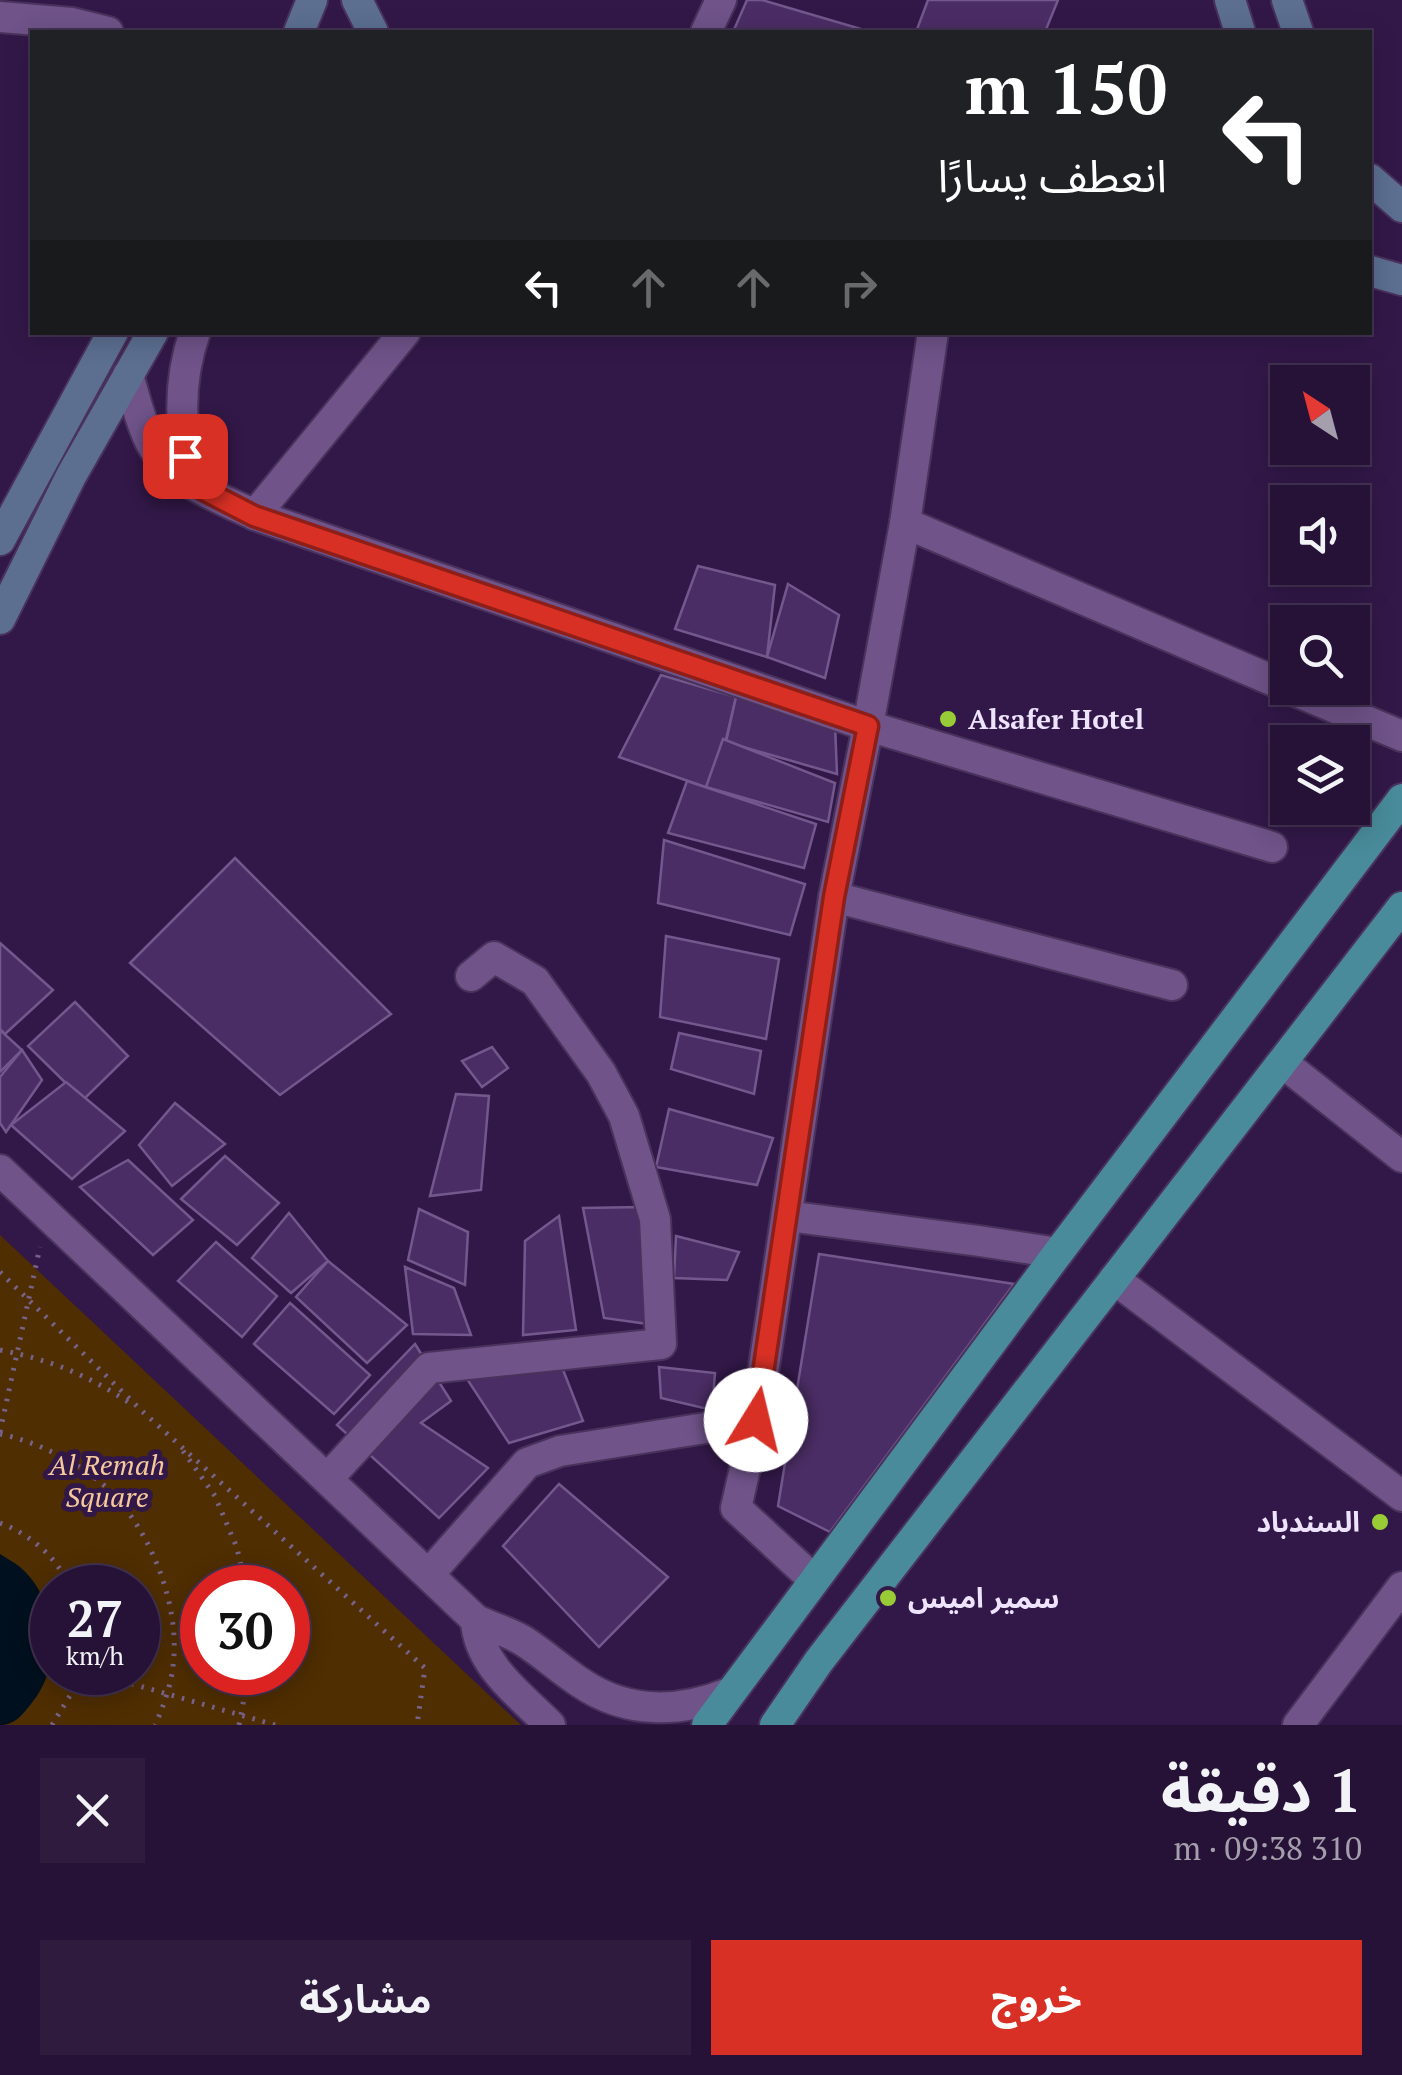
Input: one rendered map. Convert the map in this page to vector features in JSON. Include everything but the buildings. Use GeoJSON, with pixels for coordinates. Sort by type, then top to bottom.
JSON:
{"type":"FeatureCollection","features":[{"type":"Feature","properties":{"kind":"main road"},"geometry":{"type":"LineString","coordinates":[[299,30],[312,0]]}},
{"type":"Feature","properties":{"kind":"main road"},"geometry":{"type":"LineString","coordinates":[[357,0],[372,30]]}},
{"type":"Feature","properties":{"kind":"main road"},"geometry":{"type":"LineString","coordinates":[[1230,0],[1239,30]]}},
{"type":"Feature","properties":{"kind":"main road"},"geometry":{"type":"LineString","coordinates":[[1287,0],[1297,30]]}},
{"type":"Feature","properties":{"kind":"main road"},"geometry":{"type":"LineString","coordinates":[[1372,181],[1402,207]]}},
{"type":"Feature","properties":{"kind":"main road"},"geometry":{"type":"LineString","coordinates":[[1372,272],[1402,280]]}},
{"type":"Feature","properties":{"kind":"main road"},"geometry":{"type":"LineString","coordinates":[[0,540],[111,335]]}},
{"type":"Feature","properties":{"kind":"main road"},"geometry":{"type":"LineString","coordinates":[[0,619],[71,476],[150,335]]}},
{"type":"Feature","properties":{"kind":"main road"},"geometry":{"type":"LineString","coordinates":[[707,1725],[1402,798]]}},
{"type":"Feature","properties":{"kind":"main road"},"geometry":{"type":"LineString","coordinates":[[775,1725],[818,1661],[1402,906]]}},
{"type":"Feature","properties":{"kind":"street"},"geometry":{"type":"LineString","coordinates":[[707,30],[721,0]]}},
{"type":"Feature","properties":{"kind":"street"},"geometry":{"type":"LineString","coordinates":[[0,17],[72,23],[100,30]]}},
{"type":"Feature","properties":{"kind":"street"},"geometry":{"type":"LineString","coordinates":[[192,484],[182,428],[182,400],[194,335]]}},
{"type":"Feature","properties":{"kind":"street"},"geometry":{"type":"LineString","coordinates":[[254,516],[403,335]]}},
{"type":"Feature","properties":{"kind":"street"},"geometry":{"type":"LineString","coordinates":[[814,1580],[736,1508],[756,1420],[834,897],[905,523],[933,335]]}},
{"type":"Feature","properties":{"kind":"street"},"geometry":{"type":"LineString","coordinates":[[128,375],[153,447],[177,474],[254,516],[868,726],[1272,847]]}},
{"type":"Feature","properties":{"kind":"street"},"geometry":{"type":"LineString","coordinates":[[905,523],[1270,679]]}},
{"type":"Feature","properties":{"kind":"street"},"geometry":{"type":"LineString","coordinates":[[1330,705],[1402,736]]}},
{"type":"Feature","properties":{"kind":"street"},"geometry":{"type":"LineString","coordinates":[[834,897],[1172,985]]}},
{"type":"Feature","properties":{"kind":"street"},"geometry":{"type":"LineString","coordinates":[[328,1478],[429,1368],[661,1344],[655,1218],[624,1116],[601,1073],[535,981],[494,957],[471,976]]}},
{"type":"Feature","properties":{"kind":"street"},"geometry":{"type":"LineString","coordinates":[[1283,1062],[1402,1156]]}},
{"type":"Feature","properties":{"kind":"street"},"geometry":{"type":"LineString","coordinates":[[0,1170],[476,1620],[522,1640],[596,1692],[632,1706],[692,1706],[729,1693]]}},
{"type":"Feature","properties":{"kind":"street"},"geometry":{"type":"LineString","coordinates":[[786,1216],[1058,1253]]}},
{"type":"Feature","properties":{"kind":"street"},"geometry":{"type":"LineString","coordinates":[[1114,1280],[1402,1496]]}},
{"type":"Feature","properties":{"kind":"street"},"geometry":{"type":"LineString","coordinates":[[429,1574],[527,1463],[560,1450],[756,1420]]}},
{"type":"Feature","properties":{"kind":"street"},"geometry":{"type":"LineString","coordinates":[[1298,1725],[1402,1586]]}},
{"type":"Feature","properties":{"kind":"street"},"geometry":{"type":"LineString","coordinates":[[476,1620],[476,1636],[490,1662],[550,1725]]}},
{"type":"Feature","properties":{"kind":"path"},"geometry":{"type":"LineString","coordinates":[[48,1214],[0,1433],[23,1438],[66,1459],[108,1490],[138,1527],[160,1570],[173,1620],[174,1666],[156,1725]]}},
{"type":"Feature","properties":{"kind":"path"},"geometry":{"type":"LineString","coordinates":[[0,1272],[182,1450],[215,1496],[241,1565]]}},
{"type":"Feature","properties":{"kind":"path"},"geometry":{"type":"LineString","coordinates":[[0,1350],[43,1359],[95,1380],[142,1411],[425,1668],[417,1725]]}},
{"type":"Feature","properties":{"kind":"path"},"geometry":{"type":"LineString","coordinates":[[0,1523],[16,1529],[46,1551],[55,1565]]}},
{"type":"Feature","properties":{"kind":"path"},"geometry":{"type":"LineString","coordinates":[[160,1692],[275,1725]]}},
{"type":"Feature","properties":{"kind":"path"},"geometry":{"type":"LineString","coordinates":[[52,1725],[70,1695]]}},
{"type":"Feature","properties":{"kind":"path"},"geometry":{"type":"LineString","coordinates":[[239,1725],[246,1695]]}},
{"type":"Feature","properties":{"kind":"green space","name":"Al Remah Square"},"geometry":{"type":"Polygon","coordinates":[[[0,1235],[521,1725],[0,1725],[0,1235]]]}},
{"type":"Feature","properties":{"kind":"water"},"geometry":{"type":"Polygon","coordinates":[[[0,1554],[30,1578],[30,1695],[37,1695],[18,1719],[0,1725],[0,1554]]]}},
{"type":"Feature","properties":{"kind":"place","name":"Alsafer Hotel"},"geometry":{"type":"Point","coordinates":[948,719]}},
{"type":"Feature","properties":{"kind":"place","name":"السندباد"},"geometry":{"type":"Point","coordinates":[1380,1522]}},
{"type":"Feature","properties":{"kind":"place","name":"سمير اميس"},"geometry":{"type":"Point","coordinates":[888,1598]}},
{"type":"Feature","properties":{"kind":"route"},"geometry":{"type":"LineString","coordinates":[[185,456],[192,484],[254,516],[868,726],[834,897],[756,1420]]}}]}
